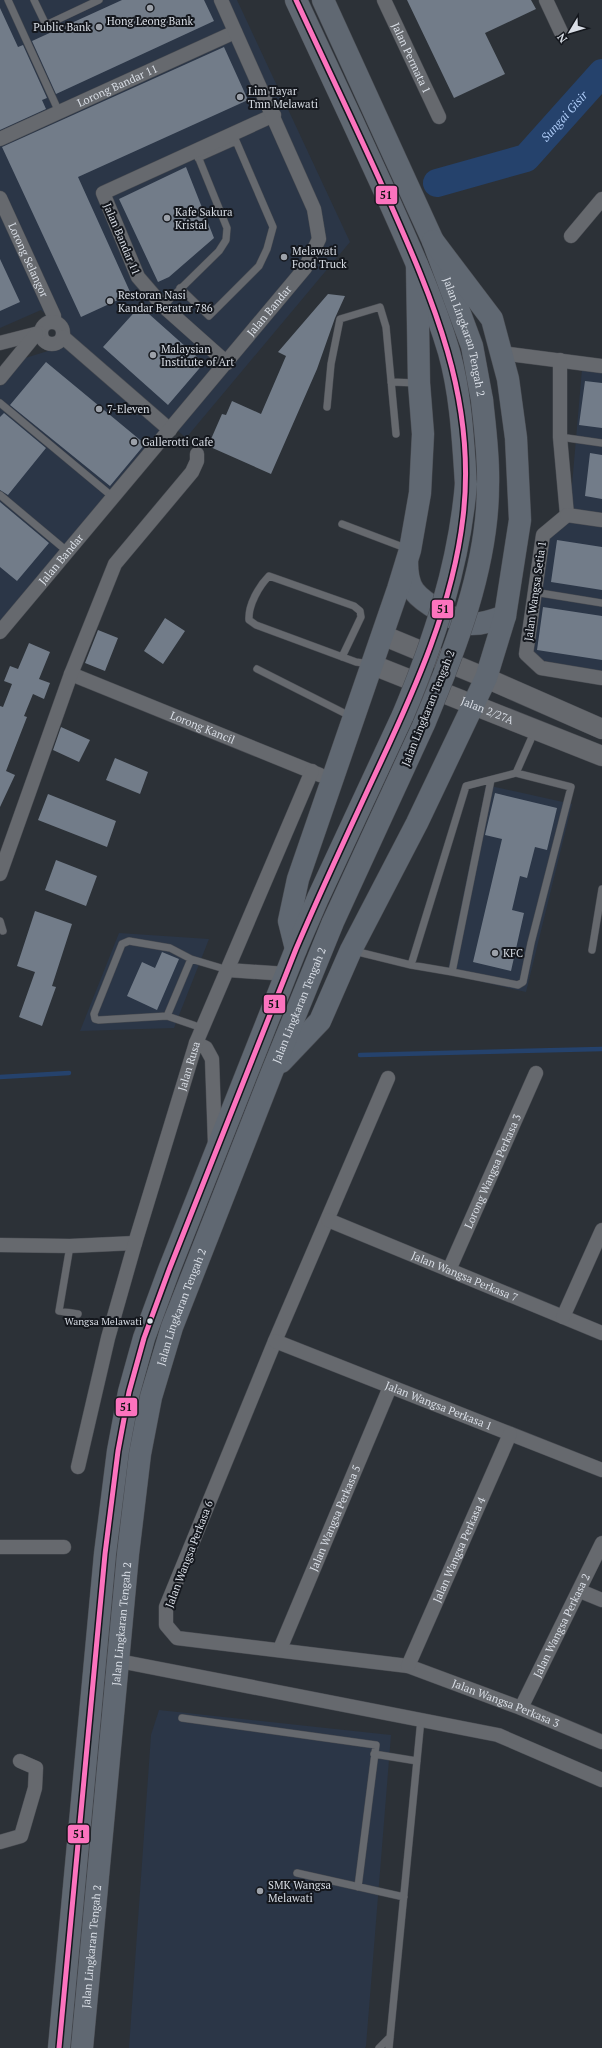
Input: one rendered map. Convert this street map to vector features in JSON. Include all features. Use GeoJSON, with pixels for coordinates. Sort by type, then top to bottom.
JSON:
{"type":"FeatureCollection","features":[{"type":"Feature","properties":{"kind":"highway","name":"Jalan Lingkaran Tengah 2"},"geometry":{"type":"LineString","coordinates":[[59,2048],[104,1562],[118,1451],[129,1392],[144,1338],[169,1270],[296,949],[402,715],[425,660],[447,592],[463,519],[466,484],[460,404],[449,353],[417,264],[296,0]]}},
{"type":"Feature","properties":{"kind":"highway","name":"Jalan Lingkaran Tengah 2"},"geometry":{"type":"LineString","coordinates":[[82,2048],[128,1554],[139,1462],[152,1397],[172,1327],[272,1072],[333,922],[424,724],[470,598],[486,522],[488,486],[482,400],[472,346],[433,241],[323,0]]}},
{"type":"Feature","properties":{"kind":"highway"},"geometry":{"type":"LineString","coordinates":[[272,1072],[320,1021],[351,950],[417,823],[486,678],[505,616],[520,520],[516,438],[508,379],[492,319],[433,241]]}},
{"type":"Feature","properties":{"kind":"highway"},"geometry":{"type":"LineString","coordinates":[[296,949],[289,921],[298,879],[334,780],[408,555],[420,493],[423,434],[419,383],[417,264]]}},
{"type":"Feature","properties":{"kind":"highway"},"geometry":{"type":"LineString","coordinates":[[408,555],[409,578],[413,590],[424,602],[470,624],[491,621],[505,616]]}},
{"type":"Feature","properties":{"kind":"main road"},"geometry":{"type":"LineString","coordinates":[[382,636],[486,678],[602,729]]}},
{"type":"Feature","properties":{"kind":"main road","name":"Jalan 2/27A"},"geometry":{"type":"LineString","coordinates":[[373,665],[602,756]]}},
{"type":"Feature","properties":{"kind":"street","name":"Jalan Bandar"},"geometry":{"type":"LineString","coordinates":[[0,632],[306,268],[319,239],[314,209],[274,115],[221,0]]}},
{"type":"Feature","properties":{"kind":"street","name":"Jalan Permata 1"},"geometry":{"type":"LineString","coordinates":[[384,0],[439,117]]}},
{"type":"Feature","properties":{"kind":"street"},"geometry":{"type":"LineString","coordinates":[[546,0],[561,32]]}},
{"type":"Feature","properties":{"kind":"street","name":"Lorong Bandar 11"},"geometry":{"type":"LineString","coordinates":[[0,139],[236,32]]}},
{"type":"Feature","properties":{"kind":"street","name":"Jalan Bandar 11"},"geometry":{"type":"LineString","coordinates":[[227,363],[163,306],[138,277],[103,193],[197,154],[274,115]]}},
{"type":"Feature","properties":{"kind":"street","name":"Lorong Selangor"},"geometry":{"type":"LineString","coordinates":[[0,198],[54,316],[54,322],[62,328],[63,337],[170,430]]}},
{"type":"Feature","properties":{"kind":"street"},"geometry":{"type":"LineString","coordinates":[[571,236],[602,199]]}},
{"type":"Feature","properties":{"kind":"street"},"geometry":{"type":"LineString","coordinates":[[0,378],[47,324],[54,322]]}},
{"type":"Feature","properties":{"kind":"street"},"geometry":{"type":"LineString","coordinates":[[39,333],[44,341],[50,344],[57,344],[63,337]]}},
{"type":"Feature","properties":{"kind":"street"},"geometry":{"type":"LineString","coordinates":[[0,343],[39,333]]}},
{"type":"Feature","properties":{"kind":"street"},"geometry":{"type":"LineString","coordinates":[[501,353],[602,366]]}},
{"type":"Feature","properties":{"kind":"street"},"geometry":{"type":"LineString","coordinates":[[560,360],[560,437],[567,515],[602,520]]}},
{"type":"Feature","properties":{"kind":"street"},"geometry":{"type":"LineString","coordinates":[[0,874],[71,674],[115,564],[192,472],[197,461],[197,454]]}},
{"type":"Feature","properties":{"kind":"street","name":"Jalan Wangsa Setia 1"},"geometry":{"type":"LineString","coordinates":[[567,515],[543,536],[526,654],[541,668],[602,678]]}},
{"type":"Feature","properties":{"kind":"street","name":"Lorong Kancil"},"geometry":{"type":"LineString","coordinates":[[71,674],[334,780]]}},
{"type":"Feature","properties":{"kind":"street","name":"Jalan Rusa"},"geometry":{"type":"LineString","coordinates":[[78,1467],[108,1338],[135,1243],[196,1043],[312,772]]}},
{"type":"Feature","properties":{"kind":"street"},"geometry":{"type":"LineString","coordinates":[[228,970],[287,974]]}},
{"type":"Feature","properties":{"kind":"street"},"geometry":{"type":"LineString","coordinates":[[196,1043],[206,1048],[212,1059],[216,1154]]}},
{"type":"Feature","properties":{"kind":"street","name":"Lorong Wangsa Perkasa 3"},"geometry":{"type":"LineString","coordinates":[[449,1270],[536,1073]]}},
{"type":"Feature","properties":{"kind":"street","name":"Jalan Wangsa Perkasa 6"},"geometry":{"type":"LineString","coordinates":[[388,1078],[275,1341],[166,1607],[166,1624],[177,1638],[280,1649],[408,1666]]}},
{"type":"Feature","properties":{"kind":"street","name":"Jalan Wangsa Perkasa 7"},"geometry":{"type":"LineString","coordinates":[[328,1220],[602,1333]]}},
{"type":"Feature","properties":{"kind":"street"},"geometry":{"type":"LineString","coordinates":[[562,1317],[602,1230]]}},
{"type":"Feature","properties":{"kind":"street"},"geometry":{"type":"LineString","coordinates":[[0,1245],[70,1246],[135,1243]]}},
{"type":"Feature","properties":{"kind":"street","name":"Jalan Wangsa Perkasa 1"},"geometry":{"type":"LineString","coordinates":[[275,1341],[602,1470]]}},
{"type":"Feature","properties":{"kind":"street","name":"Jalan Wangsa Perkasa 5"},"geometry":{"type":"LineString","coordinates":[[280,1649],[390,1387]]}},
{"type":"Feature","properties":{"kind":"street","name":"Jalan Wangsa Perkasa 4"},"geometry":{"type":"LineString","coordinates":[[408,1666],[510,1434]]}},
{"type":"Feature","properties":{"kind":"street","name":"Jalan Wangsa Perkasa 2"},"geometry":{"type":"LineString","coordinates":[[521,1708],[580,1591],[602,1543]]}},
{"type":"Feature","properties":{"kind":"street"},"geometry":{"type":"LineString","coordinates":[[0,1547],[64,1547]]}},
{"type":"Feature","properties":{"kind":"street"},"geometry":{"type":"LineString","coordinates":[[580,1591],[602,1600]]}},
{"type":"Feature","properties":{"kind":"street"},"geometry":{"type":"LineString","coordinates":[[119,1661],[498,1735],[602,1780]]}},
{"type":"Feature","properties":{"kind":"street","name":"Jalan Wangsa Perkasa 3"},"geometry":{"type":"LineString","coordinates":[[408,1666],[521,1708],[602,1742]]}},
{"type":"Feature","properties":{"kind":"street"},"geometry":{"type":"LineString","coordinates":[[0,1842],[21,1836],[35,1788],[36,1768],[20,1761]]}},
{"type":"Feature","properties":{"kind":"lane"},"geometry":{"type":"LineString","coordinates":[[8,0],[59,112]]}},
{"type":"Feature","properties":{"kind":"lane"},"geometry":{"type":"LineString","coordinates":[[34,0],[46,25],[99,0]]}},
{"type":"Feature","properties":{"kind":"lane"},"geometry":{"type":"LineString","coordinates":[[163,306],[180,288],[219,251],[226,240],[227,228],[197,154],[236,141],[273,227],[267,249],[259,266],[209,316],[180,288]]}},
{"type":"Feature","properties":{"kind":"lane"},"geometry":{"type":"LineString","coordinates":[[327,407],[331,364],[340,319],[380,307],[386,327],[396,434]]}},
{"type":"Feature","properties":{"kind":"lane"},"geometry":{"type":"LineString","coordinates":[[391,382],[419,383]]}},
{"type":"Feature","properties":{"kind":"lane"},"geometry":{"type":"LineString","coordinates":[[0,403],[114,498]]}},
{"type":"Feature","properties":{"kind":"lane"},"geometry":{"type":"LineString","coordinates":[[560,437],[602,442]]}},
{"type":"Feature","properties":{"kind":"lane"},"geometry":{"type":"LineString","coordinates":[[0,495],[68,552]]}},
{"type":"Feature","properties":{"kind":"lane"},"geometry":{"type":"LineString","coordinates":[[342,524],[408,555]]}},
{"type":"Feature","properties":{"kind":"lane"},"geometry":{"type":"LineString","coordinates":[[342,657],[361,617],[360,611],[354,606],[269,576],[262,583],[248,612],[249,620],[256,625],[342,657],[356,662],[373,665]]}},
{"type":"Feature","properties":{"kind":"lane"},"geometry":{"type":"LineString","coordinates":[[534,592],[602,603]]}},
{"type":"Feature","properties":{"kind":"lane"},"geometry":{"type":"LineString","coordinates":[[257,669],[354,719]]}},
{"type":"Feature","properties":{"kind":"lane"},"geometry":{"type":"LineString","coordinates":[[516,773],[535,730]]}},
{"type":"Feature","properties":{"kind":"lane"},"geometry":{"type":"LineString","coordinates":[[351,950],[411,965],[518,985],[523,982],[571,787],[516,773],[466,786],[411,965]]}},
{"type":"Feature","properties":{"kind":"lane"},"geometry":{"type":"LineString","coordinates":[[452,972],[491,780]]}},
{"type":"Feature","properties":{"kind":"lane"},"geometry":{"type":"LineString","coordinates":[[592,950],[602,889]]}},
{"type":"Feature","properties":{"kind":"lane"},"geometry":{"type":"LineString","coordinates":[[0,920],[3,931]]}},
{"type":"Feature","properties":{"kind":"lane"},"geometry":{"type":"LineString","coordinates":[[202,1028],[167,1016],[99,1020],[95,1019],[94,1014],[122,944],[129,941],[170,948],[191,959],[228,970]]}},
{"type":"Feature","properties":{"kind":"lane"},"geometry":{"type":"LineString","coordinates":[[167,1016],[191,959]]}},
{"type":"Feature","properties":{"kind":"lane"},"geometry":{"type":"LineString","coordinates":[[70,1246],[59,1311],[78,1314]]}},
{"type":"Feature","properties":{"kind":"lane"},"geometry":{"type":"LineString","coordinates":[[182,1718],[376,1746],[358,1887]]}},
{"type":"Feature","properties":{"kind":"lane"},"geometry":{"type":"LineString","coordinates":[[389,2048],[421,1719]]}},
{"type":"Feature","properties":{"kind":"lane"},"geometry":{"type":"LineString","coordinates":[[374,1754],[417,1761]]}},
{"type":"Feature","properties":{"kind":"lane"},"geometry":{"type":"LineString","coordinates":[[297,1873],[404,1897]]}},
{"type":"Feature","properties":{"kind":"lane"},"geometry":{"type":"LineString","coordinates":[[379,2048],[390,2037]]}},
{"type":"Feature","properties":{"kind":"shaded area"},"geometry":{"type":"Polygon","coordinates":[[[0,0],[237,0],[350,242],[186,438],[41,310],[0,328],[0,0]]]}},
{"type":"Feature","properties":{"kind":"shaded area"},"geometry":{"type":"Polygon","coordinates":[[[64,346],[161,431],[0,622],[0,386],[22,359],[64,346]]]}},
{"type":"Feature","properties":{"kind":"shaded area"},"geometry":{"type":"Polygon","coordinates":[[[582,369],[602,372],[602,672],[544,661],[532,651],[548,538],[569,520],[582,369]]]}},
{"type":"Feature","properties":{"kind":"shaded area"},"geometry":{"type":"Polygon","coordinates":[[[486,785],[572,804],[526,992],[447,974],[486,785]]]}},
{"type":"Feature","properties":{"kind":"shaded area"},"geometry":{"type":"Polygon","coordinates":[[[119,933],[209,939],[174,1028],[80,1031],[119,933]]]}},
{"type":"Feature","properties":{"kind":"shaded area","name":"SMK Wangsa Melawati"},"geometry":{"type":"Polygon","coordinates":[[[159,1710],[391,1735],[365,2048],[129,2048],[151,1735],[159,1710]]]}},
{"type":"Feature","properties":{"kind":"building"},"geometry":{"type":"Polygon","coordinates":[[[122,0],[204,0],[214,21],[56,94],[32,41],[122,0]]]}},
{"type":"Feature","properties":{"kind":"building"},"geometry":{"type":"Polygon","coordinates":[[[407,0],[531,0],[536,9],[485,33],[505,74],[454,98],[407,0]]]}},
{"type":"Feature","properties":{"kind":"building"},"geometry":{"type":"Polygon","coordinates":[[[0,8],[18,47],[23,45],[47,98],[42,100],[46,109],[0,130],[0,8]]]}},
{"type":"Feature","properties":{"kind":"building"},"geometry":{"type":"Polygon","coordinates":[[[224,47],[248,100],[78,177],[131,294],[81,317],[2,147],[224,47]]]}},
{"type":"Feature","properties":{"kind":"building","name":"Kafe Sakura Kristal"},"geometry":{"type":"Polygon","coordinates":[[[186,167],[214,238],[169,277],[158,282],[119,199],[186,167]]]}},
{"type":"Feature","properties":{"kind":"building"},"geometry":{"type":"Polygon","coordinates":[[[0,259],[20,302],[0,311],[0,259]]]}},
{"type":"Feature","properties":{"kind":"building"},"geometry":{"type":"Polygon","coordinates":[[[328,294],[345,296],[335,318],[317,369],[271,474],[208,446],[222,414],[226,415],[232,401],[261,414],[286,356],[278,352],[328,294]]]}},
{"type":"Feature","properties":{"kind":"building","name":"Malaysian Institute of Art"},"geometry":{"type":"Polygon","coordinates":[[[140,306],[204,363],[168,405],[103,347],[140,306]]]}},
{"type":"Feature","properties":{"kind":"building"},"geometry":{"type":"Polygon","coordinates":[[[46,362],[145,444],[110,486],[10,405],[46,362]]]}},
{"type":"Feature","properties":{"kind":"building"},"geometry":{"type":"Polygon","coordinates":[[[585,381],[602,383],[602,428],[579,425],[585,381]]]}},
{"type":"Feature","properties":{"kind":"building"},"geometry":{"type":"Polygon","coordinates":[[[4,413],[46,448],[8,495],[0,490],[0,417],[4,413]]]}},
{"type":"Feature","properties":{"kind":"building"},"geometry":{"type":"Polygon","coordinates":[[[590,453],[602,455],[602,499],[585,496],[590,453]]]}},
{"type":"Feature","properties":{"kind":"building"},"geometry":{"type":"Polygon","coordinates":[[[0,502],[49,543],[17,581],[0,567],[0,502]]]}},
{"type":"Feature","properties":{"kind":"building"},"geometry":{"type":"Polygon","coordinates":[[[557,540],[602,547],[602,590],[551,582],[557,540]]]}},
{"type":"Feature","properties":{"kind":"building"},"geometry":{"type":"Polygon","coordinates":[[[543,607],[602,616],[602,660],[537,650],[543,607]]]}},
{"type":"Feature","properties":{"kind":"building"},"geometry":{"type":"Polygon","coordinates":[[[165,618],[185,631],[163,664],[144,651],[165,618]]]}},
{"type":"Feature","properties":{"kind":"building"},"geometry":{"type":"Polygon","coordinates":[[[98,630],[118,638],[105,671],[85,663],[98,630]]]}},
{"type":"Feature","properties":{"kind":"building"},"geometry":{"type":"Polygon","coordinates":[[[29,643],[50,652],[39,679],[50,683],[44,699],[33,694],[24,716],[27,717],[6,771],[15,775],[0,807],[0,706],[3,707],[12,684],[4,681],[10,666],[18,669],[29,643]]]}},
{"type":"Feature","properties":{"kind":"building"},"geometry":{"type":"Polygon","coordinates":[[[61,727],[90,740],[79,762],[53,750],[61,727]]]}},
{"type":"Feature","properties":{"kind":"building"},"geometry":{"type":"Polygon","coordinates":[[[115,758],[148,772],[140,794],[106,780],[115,758]]]}},
{"type":"Feature","properties":{"kind":"building"},"geometry":{"type":"Polygon","coordinates":[[[495,793],[557,808],[547,850],[535,847],[527,878],[520,876],[512,910],[524,913],[511,971],[473,962],[502,839],[485,835],[495,793]]]}},
{"type":"Feature","properties":{"kind":"building"},"geometry":{"type":"Polygon","coordinates":[[[48,794],[116,821],[107,847],[38,820],[48,794]]]}},
{"type":"Feature","properties":{"kind":"building"},"geometry":{"type":"Polygon","coordinates":[[[56,860],[97,876],[86,906],[45,890],[56,860]]]}},
{"type":"Feature","properties":{"kind":"building"},"geometry":{"type":"Polygon","coordinates":[[[35,911],[72,924],[52,986],[56,987],[42,1026],[19,1017],[35,972],[17,966],[35,911]]]}},
{"type":"Feature","properties":{"kind":"building"},"geometry":{"type":"Polygon","coordinates":[[[162,952],[179,959],[157,1010],[127,996],[142,962],[155,968],[162,952]]]}},
{"type":"Feature","properties":{"kind":"waterway","name":"Sungai Gisir"},"geometry":{"type":"LineString","coordinates":[[437,183],[526,158],[602,73]]}},
{"type":"Feature","properties":{"kind":"waterway"},"geometry":{"type":"LineString","coordinates":[[360,1055],[602,1049]]}},
{"type":"Feature","properties":{"kind":"waterway"},"geometry":{"type":"LineString","coordinates":[[0,1077],[69,1073]]}},
{"type":"Feature","properties":{"kind":"transit line","name":"51"},"geometry":{"type":"LineString","coordinates":[[59,2048],[105,1554],[118,1451],[129,1392],[144,1338],[169,1270],[296,949],[336,858],[392,738],[431,646],[451,582],[463,517],[466,474],[463,432],[457,391],[435,312],[386,194],[296,0]]}},
{"type":"Feature","properties":{"kind":"place","name":"Hong Leong Bank"},"geometry":{"type":"Point","coordinates":[150,8]}},
{"type":"Feature","properties":{"kind":"place","name":"Public Bank"},"geometry":{"type":"Point","coordinates":[99,27]}},
{"type":"Feature","properties":{"kind":"place","name":"Lim Tayar Tmn Melawati"},"geometry":{"type":"Point","coordinates":[240,97]}},
{"type":"Feature","properties":{"kind":"place","name":"Kafe Sakura Kristal"},"geometry":{"type":"Point","coordinates":[167,218]}},
{"type":"Feature","properties":{"kind":"place","name":"Melawati Food Truck"},"geometry":{"type":"Point","coordinates":[284,257]}},
{"type":"Feature","properties":{"kind":"place","name":"Restoran Nasi Kandar Beratur 786"},"geometry":{"type":"Point","coordinates":[110,301]}},
{"type":"Feature","properties":{"kind":"place","name":"Malaysian Institute of Art"},"geometry":{"type":"Point","coordinates":[153,355]}},
{"type":"Feature","properties":{"kind":"place","name":"7-Eleven"},"geometry":{"type":"Point","coordinates":[99,409]}},
{"type":"Feature","properties":{"kind":"place","name":"Gallerotti Cafe"},"geometry":{"type":"Point","coordinates":[134,442]}},
{"type":"Feature","properties":{"kind":"place","name":"KFC"},"geometry":{"type":"Point","coordinates":[495,953]}},
{"type":"Feature","properties":{"kind":"place","name":"Wangsa Melawati"},"geometry":{"type":"Point","coordinates":[150,1321]}},
{"type":"Feature","properties":{"kind":"place","name":"SMK Wangsa Melawati"},"geometry":{"type":"Point","coordinates":[260,1891]}}]}
